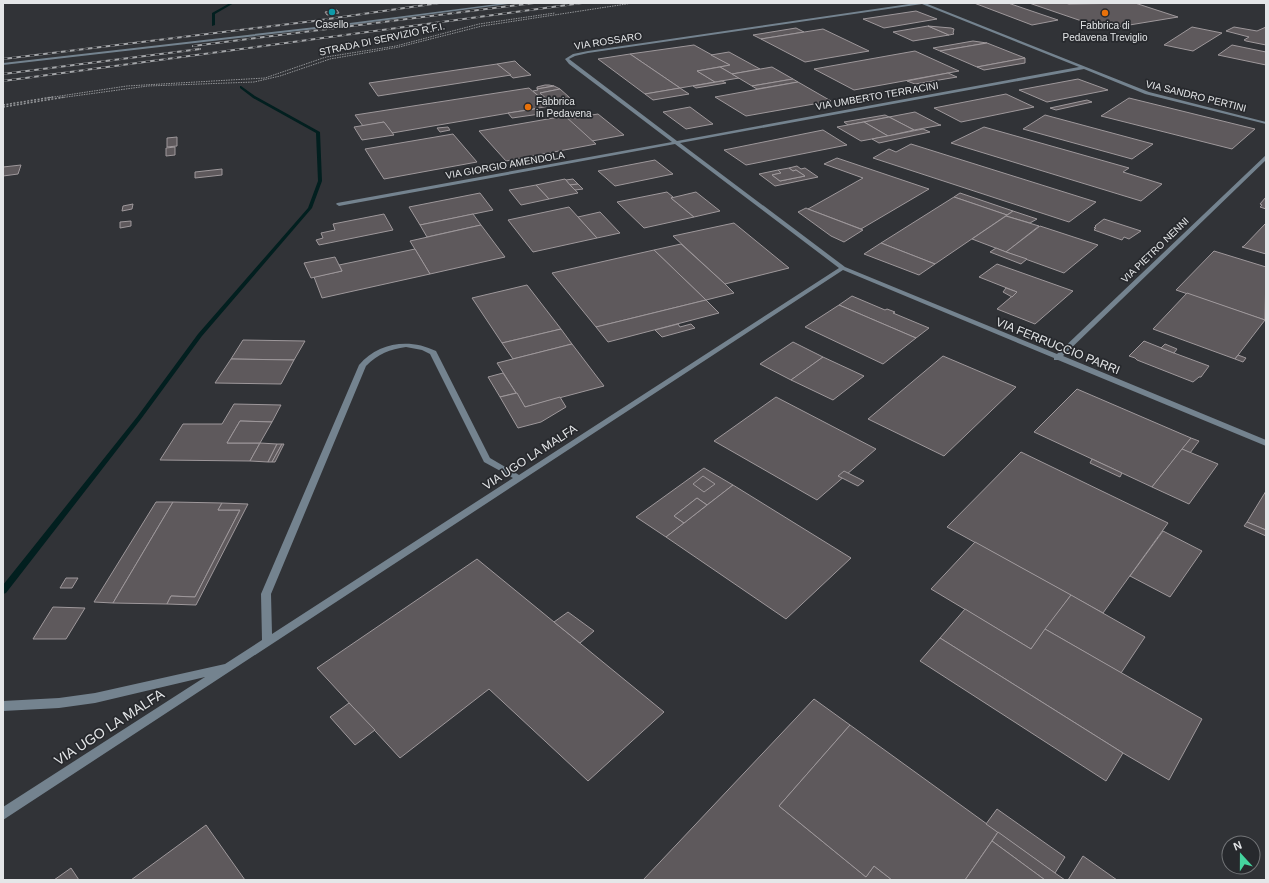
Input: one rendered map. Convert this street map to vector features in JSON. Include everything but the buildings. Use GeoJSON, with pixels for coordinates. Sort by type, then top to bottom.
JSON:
{"type":"FeatureCollection","features":[{"type":"Feature","properties":{"kind":"street","name":"STRADA DI SERVIZIO R.F.I."},"geometry":{"type":"LineString","coordinates":[[3,64],[342,25],[513,3]]}},
{"type":"Feature","properties":{"kind":"street","name":"VIA SANDRO PERTINI"},"geometry":{"type":"LineString","coordinates":[[923,3],[1147,93],[1266,123]]}},
{"type":"Feature","properties":{"kind":"street","name":"VIA ROSSARO"},"geometry":{"type":"LineString","coordinates":[[842,268],[570,63],[568,58],[588,52],[923,3]]}},
{"type":"Feature","properties":{"kind":"street","name":"VIA UMBERTO TERRACINI"},"geometry":{"type":"LineString","coordinates":[[675,143],[1084,68]]}},
{"type":"Feature","properties":{"kind":"street","name":"VIA GIORGIO AMENDOLA"},"geometry":{"type":"LineString","coordinates":[[340,204],[675,143]]}},
{"type":"Feature","properties":{"kind":"street","name":"VIA PIETRO NENNI"},"geometry":{"type":"LineString","coordinates":[[1057,358],[1266,157]]}},
{"type":"Feature","properties":{"kind":"street","name":"VIA FERRUCCIO PARRI"},"geometry":{"type":"LineString","coordinates":[[842,268],[1266,443]]}},
{"type":"Feature","properties":{"kind":"street","name":"VIA UGO LA MALFA"},"geometry":{"type":"LineString","coordinates":[[3,814],[520,479],[842,268]]}},
{"type":"Feature","properties":{"kind":"street"},"geometry":{"type":"LineString","coordinates":[[267,642],[266,594],[363,365],[372,356],[383,350],[402,345],[423,347],[433,353],[487,460],[520,479]]}},
{"type":"Feature","properties":{"kind":"street","name":"VIA UGO LA MALFA"},"geometry":{"type":"LineString","coordinates":[[3,706],[59,703],[95,698],[230,666]]}},
{"type":"Feature","properties":{"kind":"path","name":"STRADA DI SERVIZIO R.F.I."},"geometry":{"type":"LineString","coordinates":[[3,106],[127,86],[265,78],[326,57],[396,46],[479,24],[621,3]]}},
{"type":"Feature","properties":{"kind":"path"},"geometry":{"type":"LineString","coordinates":[[3,106],[141,87],[267,80],[330,59],[399,48],[482,26],[633,3]]}},
{"type":"Feature","properties":{"kind":"waterway"},"geometry":{"type":"LineString","coordinates":[[213,25],[213,14],[232,3]]}},
{"type":"Feature","properties":{"kind":"waterway"},"geometry":{"type":"LineString","coordinates":[[3,591],[139,418],[200,335],[310,208],[320,181],[318,132],[254,97],[241,87]]}},
{"type":"Feature","properties":{"kind":"railway"},"geometry":{"type":"LineString","coordinates":[[3,59],[314,21],[439,3]]}},
{"type":"Feature","properties":{"kind":"railway"},"geometry":{"type":"LineString","coordinates":[[193,46],[534,3]]}},
{"type":"Feature","properties":{"kind":"railway"},"geometry":{"type":"LineString","coordinates":[[3,81],[582,3]]}},
{"type":"Feature","properties":{"kind":"railway"},"geometry":{"type":"LineString","coordinates":[[3,74],[200,49]]}},
{"type":"Feature","properties":{"kind":"place","name":"Casello"},"geometry":{"type":"Point","coordinates":[332,12]}},
{"type":"Feature","properties":{"kind":"place","name":"Fabbrica di Pedavena Treviglio"},"geometry":{"type":"Point","coordinates":[1105,13]}},
{"type":"Feature","properties":{"kind":"place","name":"Fabbrica in Pedavena"},"geometry":{"type":"Point","coordinates":[528,107]}}]}
